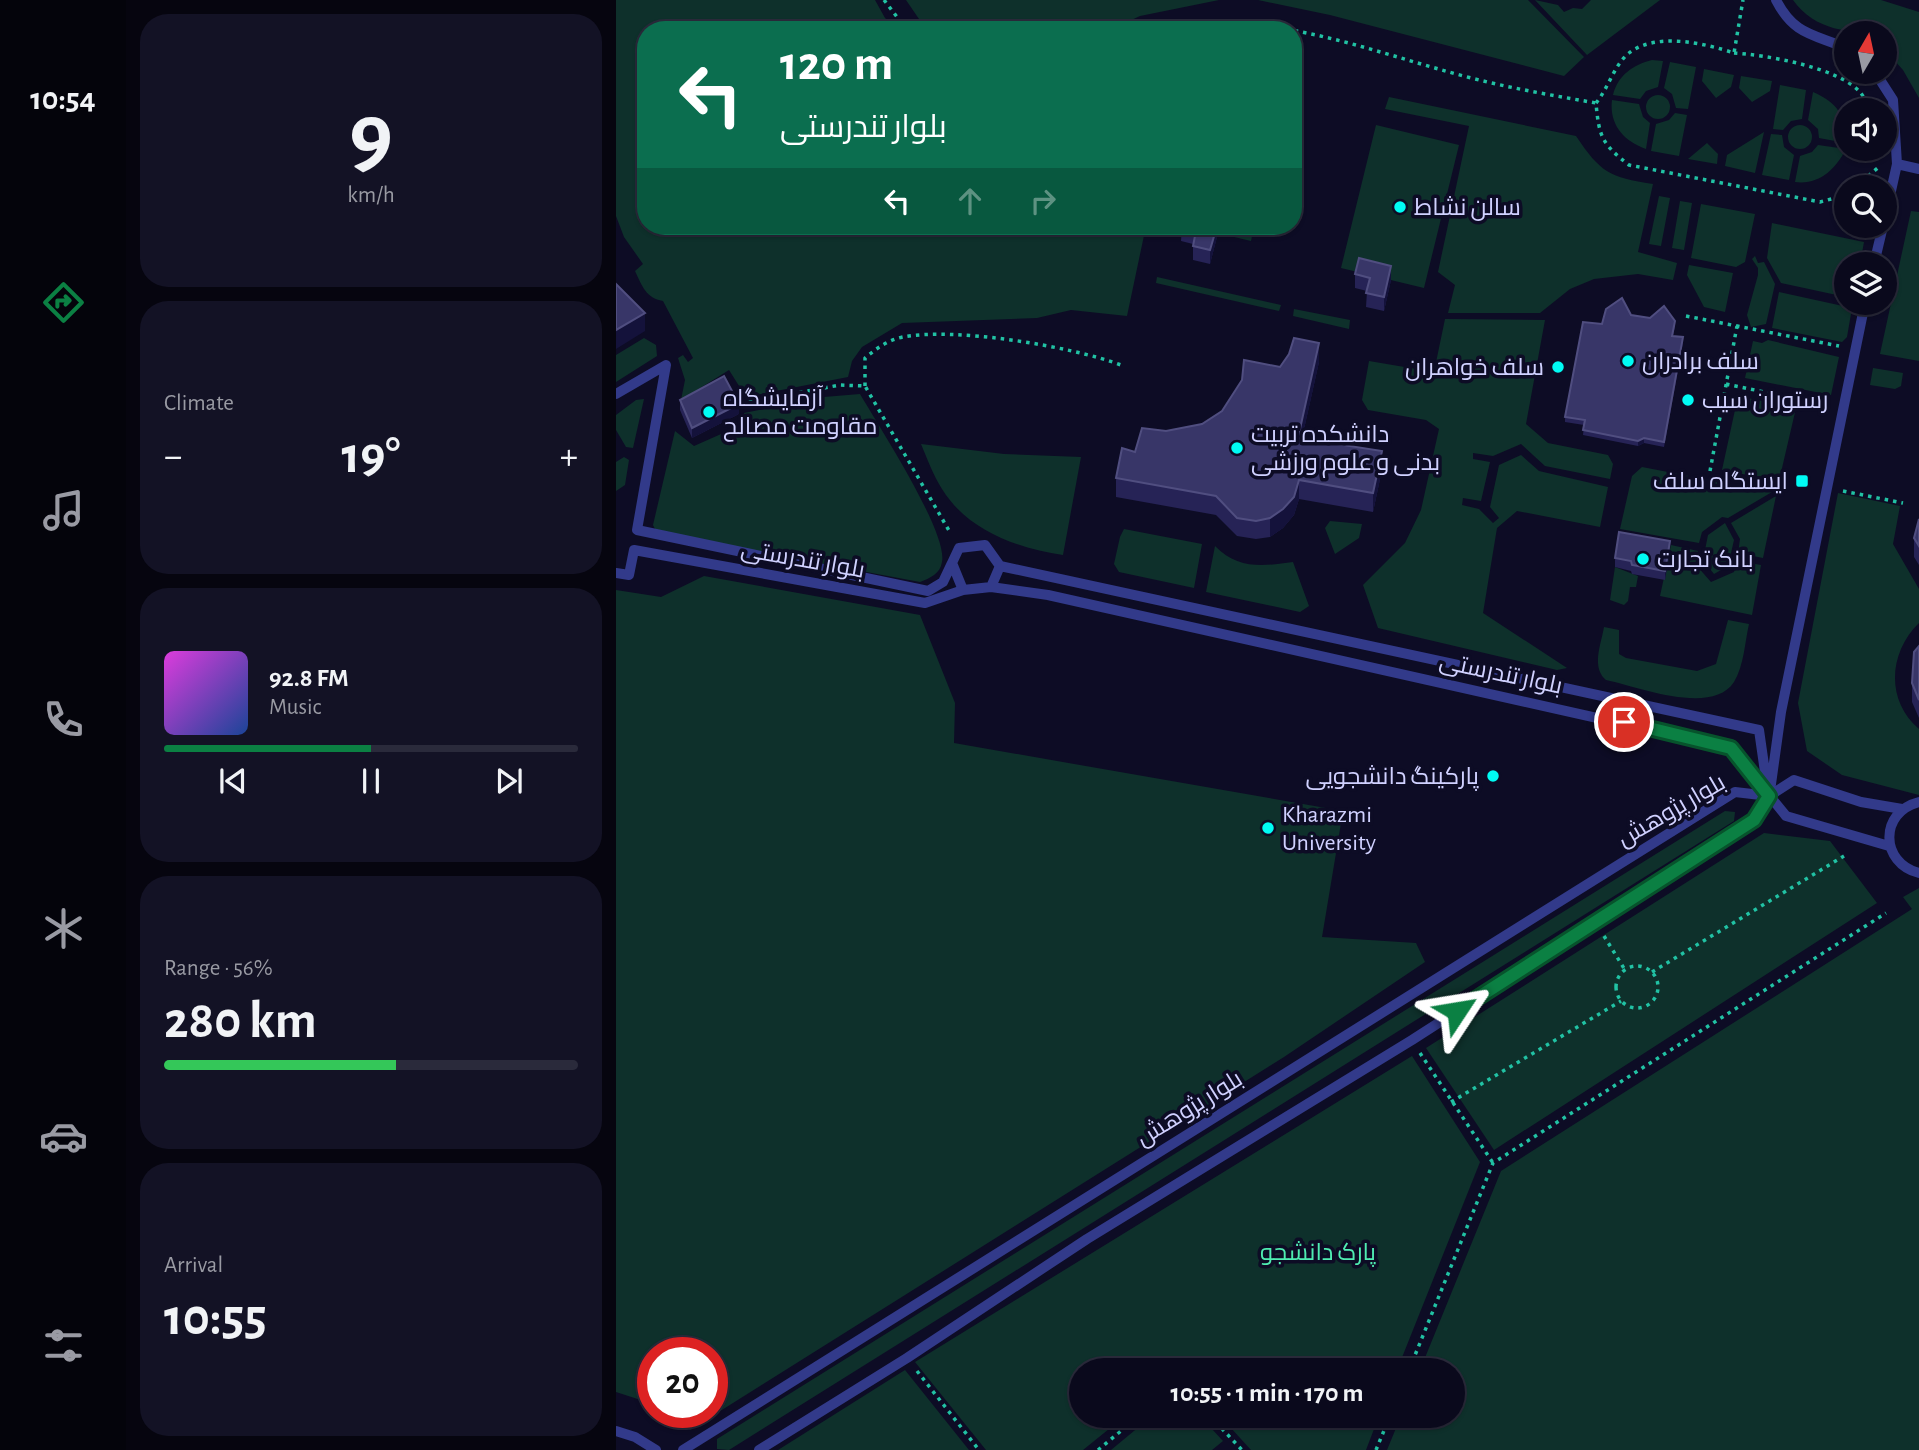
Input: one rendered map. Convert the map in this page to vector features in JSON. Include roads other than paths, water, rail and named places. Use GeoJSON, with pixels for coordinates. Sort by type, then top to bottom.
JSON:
{"type":"FeatureCollection","features":[{"type":"Feature","properties":{"kind":"lane"},"geometry":{"type":"LineString","coordinates":[[1776,0],[1786,20],[1811,35],[1834,44]]}},
{"type":"Feature","properties":{"kind":"lane"},"geometry":{"type":"LineString","coordinates":[[1883,84],[1893,100],[1897,164],[1895,175]]}},
{"type":"Feature","properties":{"kind":"lane"},"geometry":{"type":"LineString","coordinates":[[1897,164],[1919,169]]}},
{"type":"Feature","properties":{"kind":"lane"},"geometry":{"type":"LineString","coordinates":[[1863,315],[1781,712],[1769,796],[1786,816],[1889,846]]}},
{"type":"Feature","properties":{"kind":"lane","name":"بلوار تندرستی"},"geometry":{"type":"LineString","coordinates":[[616,394],[666,365],[637,530],[928,591],[943,582],[952,563]]}},
{"type":"Feature","properties":{"kind":"lane"},"geometry":{"type":"LineString","coordinates":[[985,545],[1000,566],[991,587],[963,590],[952,563],[959,548],[985,545]]}},
{"type":"Feature","properties":{"kind":"lane","name":"بلوار تندرستی"},"geometry":{"type":"LineString","coordinates":[[616,573],[629,575],[634,550],[925,603],[963,590]]}},
{"type":"Feature","properties":{"kind":"lane","name":"بلوار تندرستی"},"geometry":{"type":"LineString","coordinates":[[1000,566],[1759,730],[1769,796]]}},
{"type":"Feature","properties":{"kind":"lane","name":"بلوار تندرستی"},"geometry":{"type":"LineString","coordinates":[[991,587],[1048,595],[1731,748],[1769,796]]}},
{"type":"Feature","properties":{"kind":"lane"},"geometry":{"type":"LineString","coordinates":[[1769,796],[1794,780],[1861,802],[1902,809]]}},
{"type":"Feature","properties":{"kind":"lane","name":"بلوار پژوهش"},"geometry":{"type":"LineString","coordinates":[[683,1450],[1735,792],[1769,796],[1754,820],[1412,1040],[1087,1239],[907,1358],[759,1450]]}},
{"type":"Feature","properties":{"kind":"lane"},"geometry":{"type":"LineString","coordinates":[[1919,802],[1902,809],[1890,825],[1889,846],[1899,864],[1919,873]]}},
{"type":"Feature","properties":{"kind":"lane"},"geometry":{"type":"LineString","coordinates":[[616,1431],[635,1437],[656,1450]]}},
{"type":"Feature","properties":{"kind":"place","name":"سالن نشاط"},"geometry":{"type":"Point","coordinates":[1400,207]}},
{"type":"Feature","properties":{"kind":"place","name":"سلف برادران"},"geometry":{"type":"Point","coordinates":[1628,361]}},
{"type":"Feature","properties":{"kind":"place","name":"سلف خواهران"},"geometry":{"type":"Point","coordinates":[1558,367]}},
{"type":"Feature","properties":{"kind":"place","name":"رستوران سیب"},"geometry":{"type":"Point","coordinates":[1688,400]}},
{"type":"Feature","properties":{"kind":"place","name":"آزمایشگاه مقاومت مصالح"},"geometry":{"type":"Point","coordinates":[709,412]}},
{"type":"Feature","properties":{"kind":"place","name":"دانشکده تربیت بدنی و علوم ورزشی"},"geometry":{"type":"Point","coordinates":[1237,448]}},
{"type":"Feature","properties":{"kind":"place","name":"ایستگاه سلف"},"geometry":{"type":"Point","coordinates":[1802,481]}},
{"type":"Feature","properties":{"kind":"place","name":"بانک تجارت"},"geometry":{"type":"Point","coordinates":[1643,559]}},
{"type":"Feature","properties":{"kind":"place","name":"پارکینگ دانشجویی"},"geometry":{"type":"Point","coordinates":[1493,776]}},
{"type":"Feature","properties":{"kind":"place","name":"Kharazmi University"},"geometry":{"type":"Point","coordinates":[1268,828]}},
{"type":"Feature","properties":{"kind":"park label","name":"پارک دانشجو"},"geometry":{"type":"Point","coordinates":[1318,1252]}}]}
